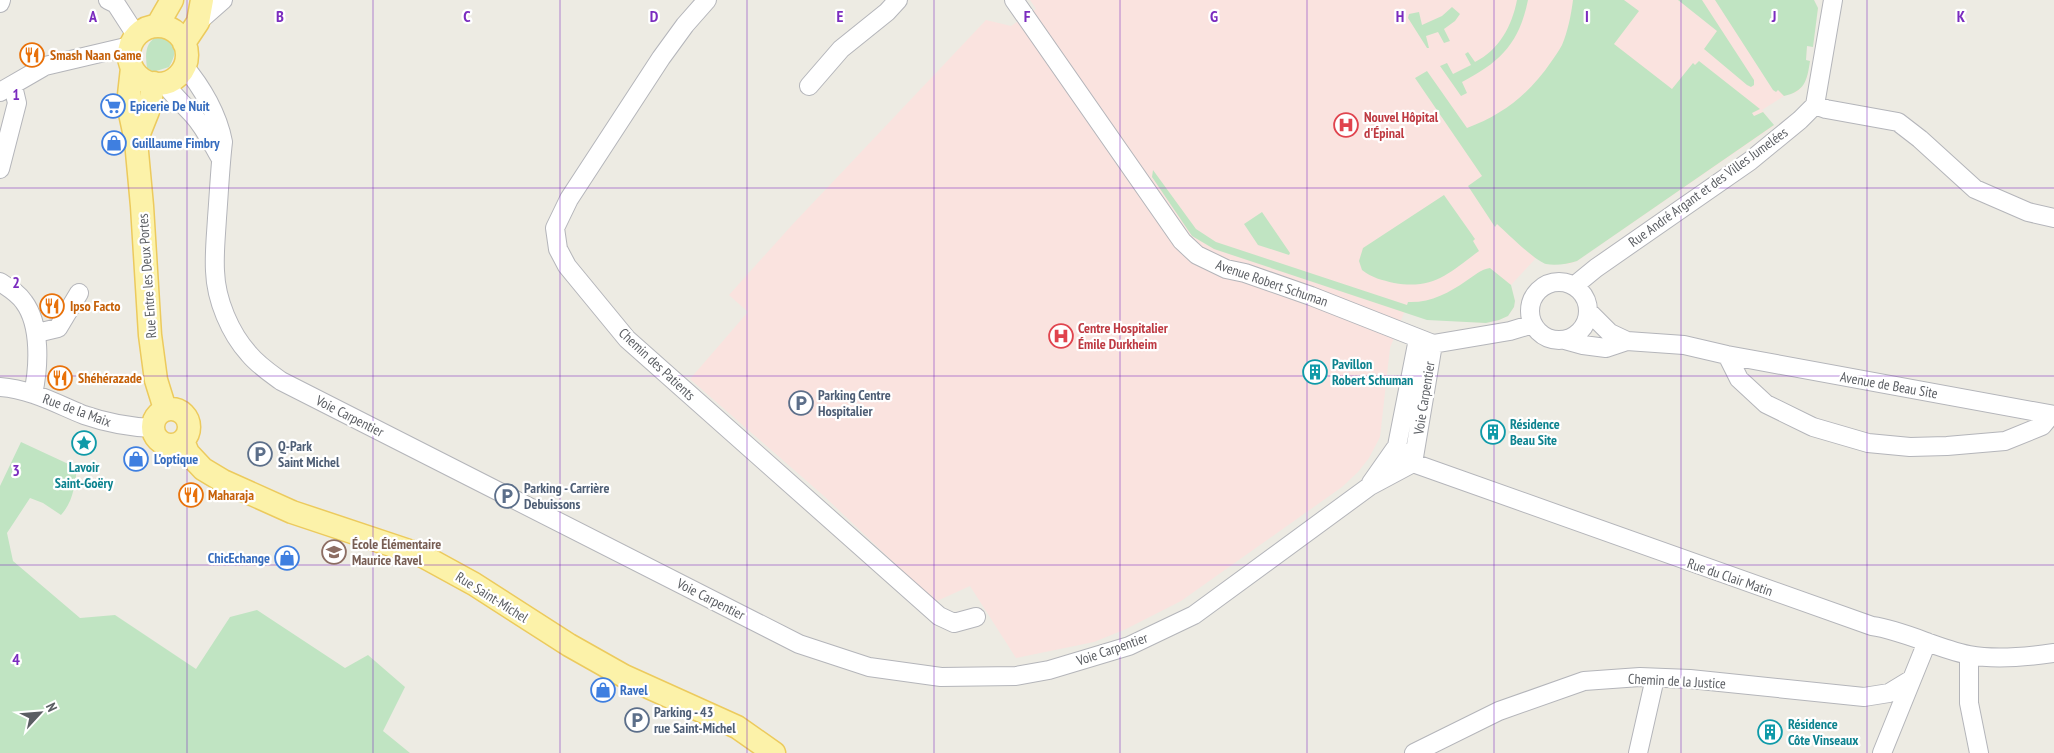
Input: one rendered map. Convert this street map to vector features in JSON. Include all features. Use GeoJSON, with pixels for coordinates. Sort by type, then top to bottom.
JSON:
{"type":"FeatureCollection","features":[{"type":"Feature","properties":{"kind":"main road"},"geometry":{"type":"LineString","coordinates":[[157,26],[172,0]]}},
{"type":"Feature","properties":{"kind":"main road"},"geometry":{"type":"LineString","coordinates":[[184,44],[198,22],[202,0]]}},
{"type":"Feature","properties":{"kind":"main road"},"geometry":{"type":"LineString","coordinates":[[157,26],[173,30],[180,36],[184,44],[186,59],[179,74],[159,83],[141,78],[128,50],[142,30],[157,26]]}},
{"type":"Feature","properties":{"kind":"main road","name":"Rue Entre les Deux Portes"},"geometry":{"type":"LineString","coordinates":[[128,50],[128,104],[136,141],[150,335],[156,380],[165,409]]}},
{"type":"Feature","properties":{"kind":"main road","name":"Rue Entre les Deux Portes"},"geometry":{"type":"LineString","coordinates":[[136,141],[159,83]]}},
{"type":"Feature","properties":{"kind":"main road"},"geometry":{"type":"LineString","coordinates":[[174,408],[182,411],[187,417],[190,430],[183,442],[170,445],[164,444],[154,435],[154,420],[158,413],[165,409],[174,408]]}},
{"type":"Feature","properties":{"kind":"main road","name":"Rue Saint-Michel"},"geometry":{"type":"LineString","coordinates":[[183,442],[188,453],[203,468],[232,486],[292,512],[421,555],[474,584],[569,646],[624,676],[736,727],[774,753]]}},
{"type":"Feature","properties":{"kind":"street"},"geometry":{"type":"LineString","coordinates":[[198,22],[223,0]]}},
{"type":"Feature","properties":{"kind":"street","name":"Chemin des Patients"},"geometry":{"type":"LineString","coordinates":[[707,0],[685,25],[661,58],[569,199],[556,228],[558,249],[567,266],[627,339],[939,616],[954,623],[976,617]]}},
{"type":"Feature","properties":{"kind":"street"},"geometry":{"type":"LineString","coordinates":[[809,86],[841,49],[888,12],[898,0]]}},
{"type":"Feature","properties":{"kind":"street","name":"Avenue Robert Schuman"},"geometry":{"type":"LineString","coordinates":[[1014,0],[1182,241],[1192,250],[1226,269],[1245,273],[1311,296],[1426,341]]}},
{"type":"Feature","properties":{"kind":"street"},"geometry":{"type":"LineString","coordinates":[[1833,0],[1815,105],[1826,109],[1898,122],[1975,189],[2028,212],[2054,218]]}},
{"type":"Feature","properties":{"kind":"street"},"geometry":{"type":"LineString","coordinates":[[0,169],[17,103],[6,89],[45,66],[128,50],[112,2]]}},
{"type":"Feature","properties":{"kind":"street","name":"Voie Carpentier"},"geometry":{"type":"LineString","coordinates":[[184,66],[193,76],[220,126],[224,142],[221,159],[215,273],[225,314],[248,354],[260,365],[281,381],[799,644],[869,667],[941,677],[1016,676],[1049,670],[1129,646],[1194,615],[1370,486],[1413,463],[1426,341]]}},
{"type":"Feature","properties":{"kind":"street"},"geometry":{"type":"LineString","coordinates":[[159,83],[193,116],[221,159]]}},
{"type":"Feature","properties":{"kind":"street","name":"Rue André Argant et des Villes Jumelées"},"geometry":{"type":"LineString","coordinates":[[1574,286],[1596,268],[1750,161],[1800,120],[1815,105]]}},
{"type":"Feature","properties":{"kind":"street","name":"Rue de la Maix"},"geometry":{"type":"LineString","coordinates":[[0,282],[16,292],[25,302],[37,333],[33,394],[100,420],[127,427],[153,428]]}},
{"type":"Feature","properties":{"kind":"street"},"geometry":{"type":"LineString","coordinates":[[1557,282],[1574,286],[1582,293],[1587,302],[1588,311],[1585,324],[1577,334],[1565,340],[1549,338],[1540,333],[1533,324],[1530,314],[1534,295],[1541,288],[1557,282]]}},
{"type":"Feature","properties":{"kind":"street"},"geometry":{"type":"LineString","coordinates":[[37,333],[58,328],[79,293]]}},
{"type":"Feature","properties":{"kind":"street","name":"Avenue de Beau Site"},"geometry":{"type":"LineString","coordinates":[[1588,311],[1610,332],[1627,341]]}},
{"type":"Feature","properties":{"kind":"street"},"geometry":{"type":"LineString","coordinates":[[1426,341],[1510,331],[1533,324]]}},
{"type":"Feature","properties":{"kind":"street","name":"Avenue de Beau Site"},"geometry":{"type":"LineString","coordinates":[[1565,340],[1606,348],[1627,341],[1684,345],[1727,356],[2052,415]]}},
{"type":"Feature","properties":{"kind":"street","name":"Voie Carpentier"},"geometry":{"type":"LineString","coordinates":[[1370,486],[1397,446],[1426,341]]}},
{"type":"Feature","properties":{"kind":"street","name":"Avenue de Beau Site"},"geometry":{"type":"LineString","coordinates":[[1727,356],[1739,379],[1766,404],[1813,427],[1868,443],[1929,447],[2004,441],[2042,426],[2052,415]]}},
{"type":"Feature","properties":{"kind":"street"},"geometry":{"type":"LineString","coordinates":[[0,387],[33,394]]}},
{"type":"Feature","properties":{"kind":"street"},"geometry":{"type":"LineString","coordinates":[[1397,446],[1413,463]]}},
{"type":"Feature","properties":{"kind":"street","name":"Rue du Clair Matin"},"geometry":{"type":"LineString","coordinates":[[1413,463],[1872,626],[1893,629],[1969,655],[2004,658],[2054,653]]}},
{"type":"Feature","properties":{"kind":"street"},"geometry":{"type":"LineString","coordinates":[[1882,753],[1927,642]]}},
{"type":"Feature","properties":{"kind":"street"},"geometry":{"type":"LineString","coordinates":[[1969,655],[1969,703],[1979,753]]}},
{"type":"Feature","properties":{"kind":"street"},"geometry":{"type":"LineString","coordinates":[[1638,753],[1655,678]]}},
{"type":"Feature","properties":{"kind":"street","name":"Chemin de la Justice"},"geometry":{"type":"LineString","coordinates":[[1414,753],[1498,711],[1584,681],[1655,678],[1694,679],[1864,697],[1889,693],[1912,679]]}},
{"type":"Feature","properties":{"kind":"shaded area","name":"Centre Hospitalier Émile Durkheim"},"geometry":{"type":"Polygon","coordinates":[[[1030,0],[1814,0],[1818,8],[1813,47],[1807,46],[1806,60],[1810,61],[1807,78],[1797,92],[1784,96],[1762,110],[1774,126],[1577,261],[1569,264],[1547,264],[1536,258],[1511,285],[1515,301],[1514,307],[1508,316],[1486,323],[1452,321],[1407,305],[1390,348],[1380,437],[1369,458],[1342,487],[1181,601],[1126,629],[1094,642],[1016,658],[970,586],[937,601],[929,596],[825,497],[690,379],[748,312],[729,295],[792,225],[986,20],[1011,26],[1036,9],[1030,0]]]}},
{"type":"Feature","properties":{"kind":"green space"},"geometry":{"type":"Polygon","coordinates":[[[1517,0],[1528,0],[1519,29],[1513,40],[1497,59],[1462,82],[1467,93],[1461,96],[1440,66],[1447,63],[1453,74],[1471,65],[1465,54],[1468,52],[1475,62],[1491,51],[1508,28],[1517,0]]]}},
{"type":"Feature","properties":{"kind":"green space"},"geometry":{"type":"Polygon","coordinates":[[[1573,0],[1624,0],[1639,11],[1614,44],[1672,89],[1693,63],[1695,65],[1699,61],[1760,109],[1752,113],[1754,116],[1763,112],[1774,125],[1577,261],[1550,265],[1541,262],[1497,224],[1495,227],[1468,186],[1482,176],[1415,78],[1427,71],[1467,128],[1480,123],[1515,102],[1543,73],[1562,45],[1569,23],[1573,0]]]}},
{"type":"Feature","properties":{"kind":"green space"},"geometry":{"type":"Polygon","coordinates":[[[1678,0],[1702,0],[1754,80],[1754,85],[1751,87],[1747,85],[1704,49],[1717,31],[1678,0]]]}},
{"type":"Feature","properties":{"kind":"green space"},"geometry":{"type":"Polygon","coordinates":[[[1715,0],[1814,0],[1818,8],[1813,47],[1807,46],[1806,60],[1810,61],[1806,80],[1801,88],[1784,96],[1778,90],[1776,92],[1773,90],[1715,0]]]}},
{"type":"Feature","properties":{"kind":"green space"},"geometry":{"type":"Polygon","coordinates":[[[1452,7],[1460,14],[1455,21],[1444,29],[1450,41],[1444,43],[1438,32],[1426,36],[1429,48],[1427,48],[1408,18],[1409,14],[1419,12],[1422,25],[1442,16],[1452,7]]]}},
{"type":"Feature","properties":{"kind":"green space"},"geometry":{"type":"Polygon","coordinates":[[[160,35],[167,35],[171,39],[175,50],[169,67],[153,72],[147,68],[147,49],[151,41],[160,35]]]}},
{"type":"Feature","properties":{"kind":"green space"},"geometry":{"type":"Polygon","coordinates":[[[1153,170],[1196,229],[1216,242],[1407,305],[1408,302],[1424,301],[1439,296],[1481,271],[1490,268],[1511,285],[1515,301],[1514,307],[1508,316],[1486,323],[1427,320],[1214,249],[1192,236],[1152,177],[1153,170]]]}},
{"type":"Feature","properties":{"kind":"green space"},"geometry":{"type":"Polygon","coordinates":[[[1444,195],[1475,239],[1473,241],[1479,251],[1449,273],[1431,282],[1420,284],[1408,285],[1381,280],[1362,270],[1359,261],[1363,248],[1444,195]]]}},
{"type":"Feature","properties":{"kind":"green space"},"geometry":{"type":"Polygon","coordinates":[[[1262,212],[1290,253],[1289,255],[1258,245],[1244,224],[1262,212]]]}},
{"type":"Feature","properties":{"kind":"green space"},"geometry":{"type":"Polygon","coordinates":[[[21,442],[77,468],[71,499],[61,515],[43,503],[30,498],[7,533],[13,561],[80,618],[115,615],[196,669],[230,617],[257,610],[345,668],[368,655],[405,687],[383,731],[410,753],[0,753],[0,486],[21,442]]]}},
{"type":"Feature","properties":{"kind":"place","name":"Smash Naan Game"},"geometry":{"type":"Point","coordinates":[32,55]}},
{"type":"Feature","properties":{"kind":"place","name":"Epicerie De Nuit"},"geometry":{"type":"Point","coordinates":[113,106]}},
{"type":"Feature","properties":{"kind":"place","name":"Nouvel Hôpital d'Épinal"},"geometry":{"type":"Point","coordinates":[1346,125]}},
{"type":"Feature","properties":{"kind":"place","name":"Guillaume Fimbry"},"geometry":{"type":"Point","coordinates":[114,143]}},
{"type":"Feature","properties":{"kind":"place","name":"Ipso Facto"},"geometry":{"type":"Point","coordinates":[52,306]}},
{"type":"Feature","properties":{"kind":"place","name":"Centre Hospitalier Émile Durkheim"},"geometry":{"type":"Point","coordinates":[1061,336]}},
{"type":"Feature","properties":{"kind":"place","name":"Pavillon Robert Schuman"},"geometry":{"type":"Point","coordinates":[1315,372]}},
{"type":"Feature","properties":{"kind":"place","name":"Shéhérazade"},"geometry":{"type":"Point","coordinates":[60,378]}},
{"type":"Feature","properties":{"kind":"place","name":"Parking Centre Hospitalier"},"geometry":{"type":"Point","coordinates":[801,403]}},
{"type":"Feature","properties":{"kind":"place","name":"Résidence Beau Site"},"geometry":{"type":"Point","coordinates":[1493,432]}},
{"type":"Feature","properties":{"kind":"place","name":"Lavoir Saint-Goëry"},"geometry":{"type":"Point","coordinates":[84,443]}},
{"type":"Feature","properties":{"kind":"place","name":"Q-Park Saint Michel"},"geometry":{"type":"Point","coordinates":[260,454]}},
{"type":"Feature","properties":{"kind":"place","name":"L'optique"},"geometry":{"type":"Point","coordinates":[136,459]}},
{"type":"Feature","properties":{"kind":"place","name":"Maharaja"},"geometry":{"type":"Point","coordinates":[191,495]}},
{"type":"Feature","properties":{"kind":"place","name":"Parking - Carrière Debuissons"},"geometry":{"type":"Point","coordinates":[507,496]}},
{"type":"Feature","properties":{"kind":"place","name":"École Élémentaire Maurice Ravel"},"geometry":{"type":"Point","coordinates":[334,552]}},
{"type":"Feature","properties":{"kind":"place","name":"ChicEchange"},"geometry":{"type":"Point","coordinates":[287,558]}},
{"type":"Feature","properties":{"kind":"place","name":"Ravel"},"geometry":{"type":"Point","coordinates":[603,690]}},
{"type":"Feature","properties":{"kind":"place","name":"Parking - 43 rue Saint-Michel"},"geometry":{"type":"Point","coordinates":[637,720]}},
{"type":"Feature","properties":{"kind":"place","name":"Résidence Côte Vinseaux"},"geometry":{"type":"Point","coordinates":[1770,732]}}]}
